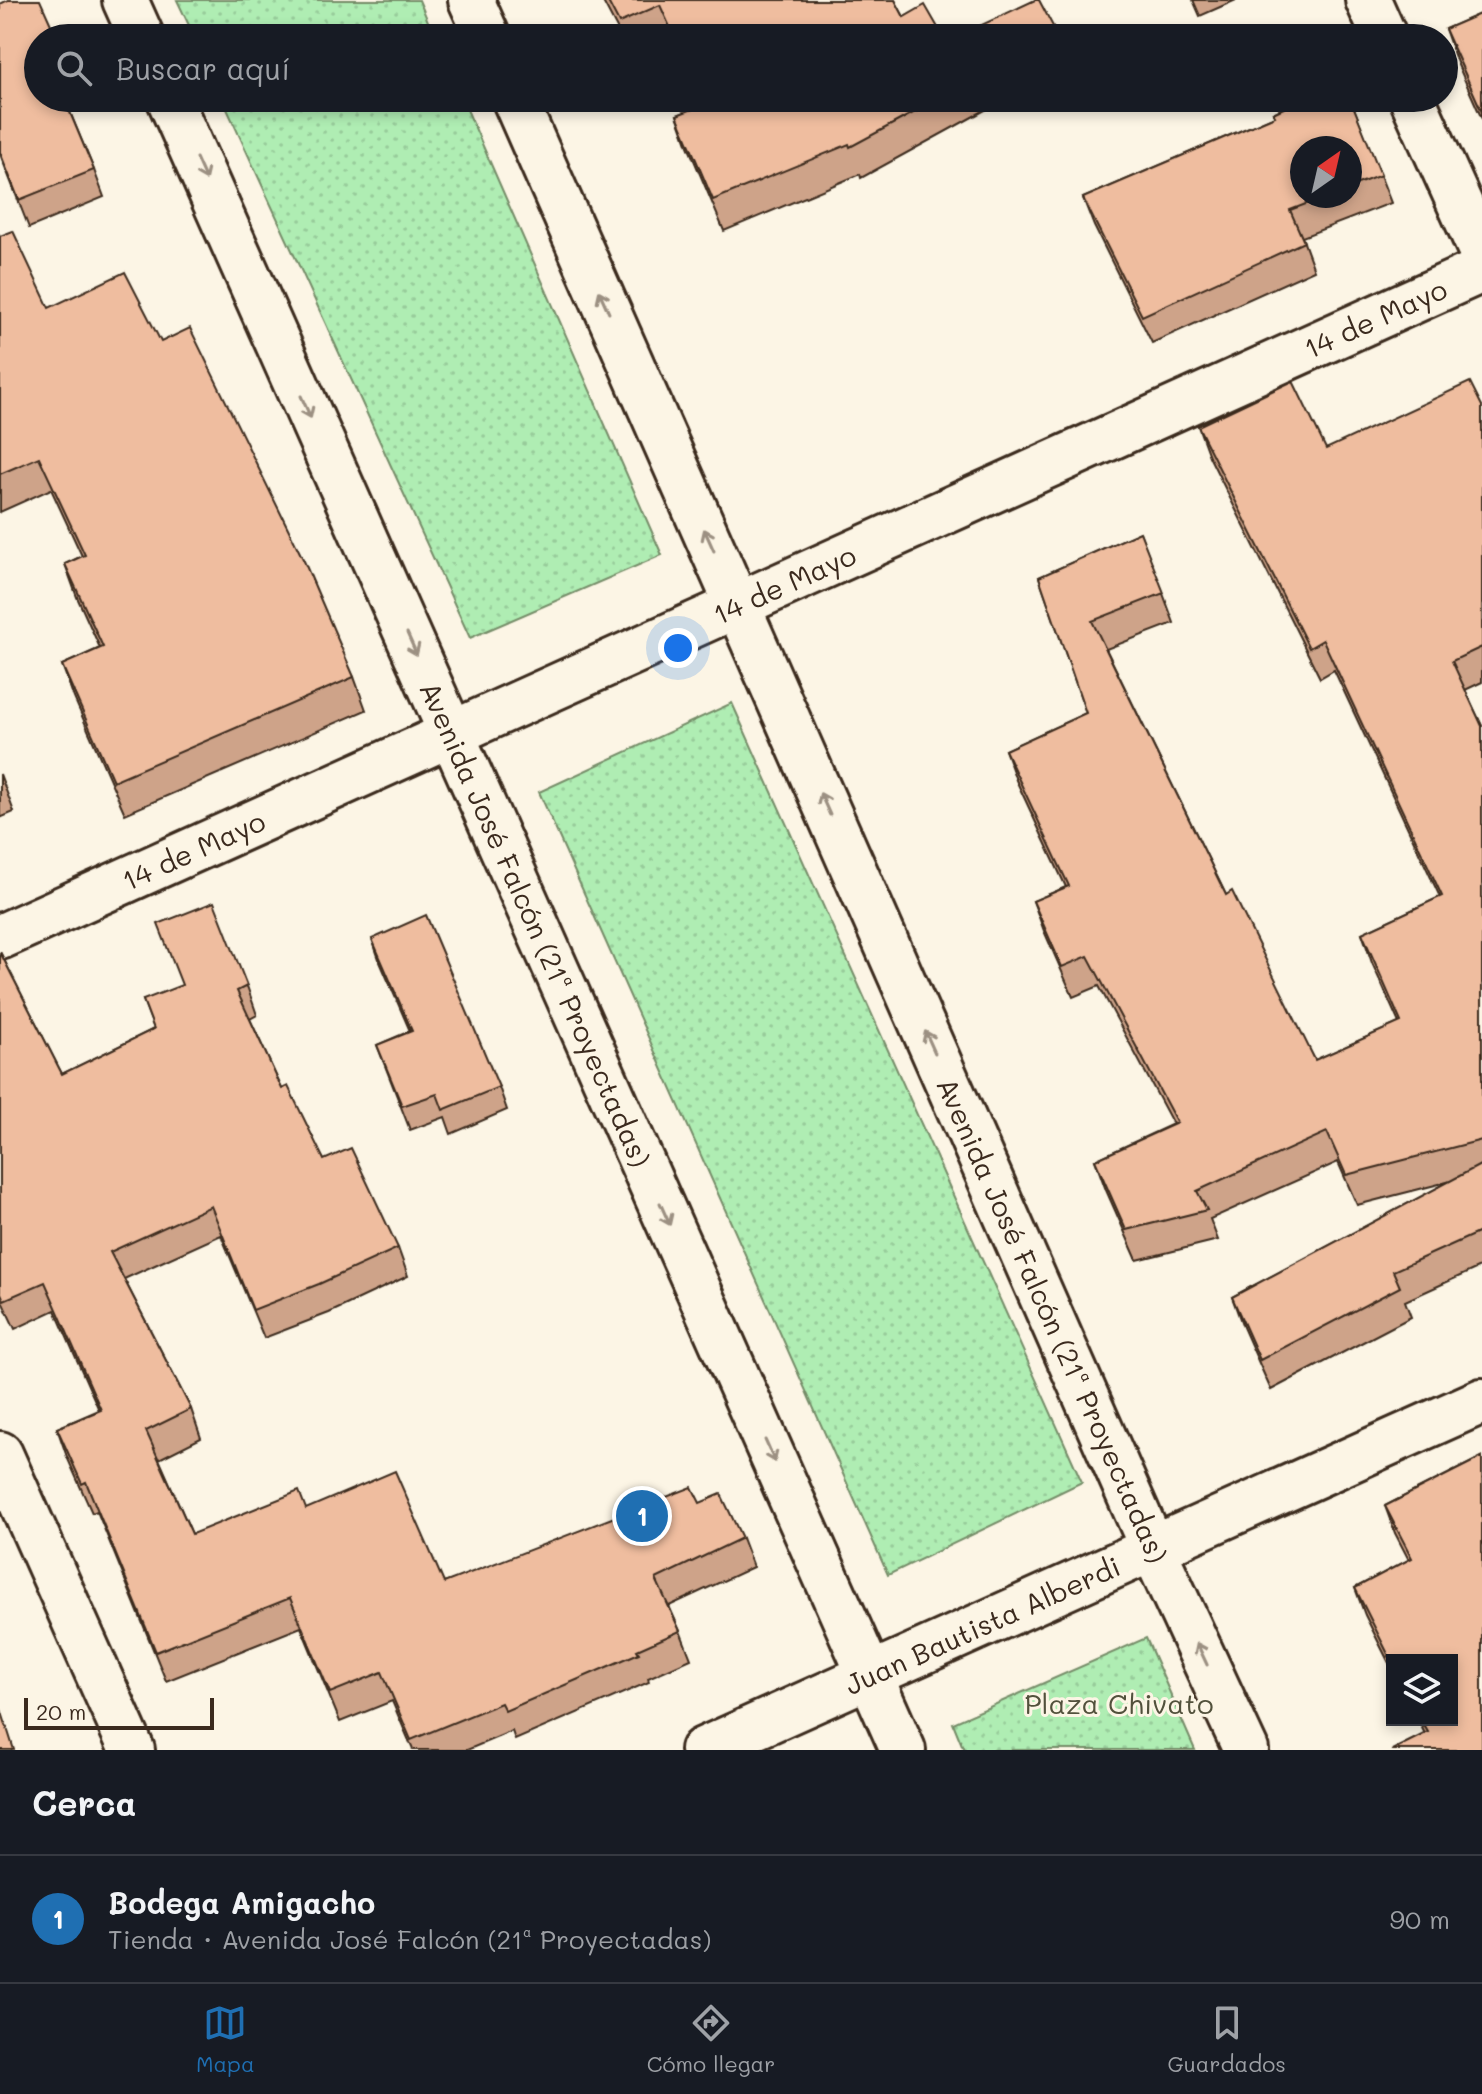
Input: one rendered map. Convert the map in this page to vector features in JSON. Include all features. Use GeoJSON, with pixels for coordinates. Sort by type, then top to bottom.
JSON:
{"type":"FeatureCollection","features":[{"type":"Feature","properties":{"kind":"main road"},"geometry":{"type":"LineString","coordinates":[[125,0],[136,24]]}},
{"type":"Feature","properties":{"kind":"main road"},"geometry":{"type":"LineString","coordinates":[[471,0],[482,24]]}},
{"type":"Feature","properties":{"kind":"main road"},"geometry":{"type":"LineString","coordinates":[[1368,0],[1379,24]]}},
{"type":"Feature","properties":{"kind":"main road","name":"Avenida José Falcón (21ª Proyectadas)"},"geometry":{"type":"LineString","coordinates":[[175,112],[903,1750]]}},
{"type":"Feature","properties":{"kind":"main road","name":"Avenida José Falcón (21ª Proyectadas)"},"geometry":{"type":"LineString","coordinates":[[520,112],[1153,1549],[1246,1750]]}},
{"type":"Feature","properties":{"kind":"main road"},"geometry":{"type":"LineString","coordinates":[[1418,112],[1482,253]]}},
{"type":"Feature","properties":{"kind":"main road","name":"14 de Mayo"},"geometry":{"type":"LineString","coordinates":[[0,937],[1482,270]]}},
{"type":"Feature","properties":{"kind":"main road","name":"Juan Bautista Alberdi"},"geometry":{"type":"LineString","coordinates":[[703,1750],[1482,1401]]}},
{"type":"Feature","properties":{"kind":"main road"},"geometry":{"type":"LineString","coordinates":[[0,1454],[132,1750]]}},
{"type":"Feature","properties":{"kind":"green space"},"geometry":{"type":"Polygon","coordinates":[[[177,0],[419,0],[429,24],[188,24],[177,0]]]}},
{"type":"Feature","properties":{"kind":"green space"},"geometry":{"type":"Polygon","coordinates":[[[228,112],[468,112],[662,555],[470,638],[228,112]]]}},
{"type":"Feature","properties":{"kind":"green space"},"geometry":{"type":"Polygon","coordinates":[[[732,703],[1082,1482],[888,1575],[539,792],[732,703]]]}},
{"type":"Feature","properties":{"kind":"green space","name":"Plaza Chivato"},"geometry":{"type":"Polygon","coordinates":[[[1146,1638],[1195,1750],[964,1750],[953,1723],[1146,1638]]]}},
{"type":"Feature","properties":{"kind":"building"},"geometry":{"type":"Polygon","coordinates":[[[8,0],[40,0],[51,24],[24,24],[24,112],[70,112],[94,170],[19,200],[0,152],[0,4],[8,0]]]}},
{"type":"Feature","properties":{"kind":"building"},"geometry":{"type":"Polygon","coordinates":[[[607,0],[895,0],[904,17],[925,5],[936,24],[669,24],[660,5],[619,23],[607,0]]]}},
{"type":"Feature","properties":{"kind":"building"},"geometry":{"type":"Polygon","coordinates":[[[1039,0],[1052,24],[984,24],[1039,0]]]}},
{"type":"Feature","properties":{"kind":"building"},"geometry":{"type":"Polygon","coordinates":[[[1482,13],[1482,112],[1458,58],[1457,24],[1482,13]]]}},
{"type":"Feature","properties":{"kind":"building"},"geometry":{"type":"Polygon","coordinates":[[[685,112],[915,112],[850,147],[849,144],[713,200],[677,115],[685,112]]]}},
{"type":"Feature","properties":{"kind":"building"},"geometry":{"type":"Polygon","coordinates":[[[1275,112],[1356,112],[1381,175],[1362,182],[1362,136],[1290,136],[1290,208],[1295,208],[1290,210],[1304,242],[1142,316],[1083,198],[1275,116],[1275,112]]]}},
{"type":"Feature","properties":{"kind":"building"},"geometry":{"type":"Polygon","coordinates":[[[13,231],[49,308],[125,272],[161,342],[190,328],[304,561],[354,677],[113,781],[62,665],[103,647],[65,564],[85,555],[39,457],[0,474],[0,236],[13,231]]]}},
{"type":"Feature","properties":{"kind":"building"},"geometry":{"type":"Polygon","coordinates":[[[1293,381],[1326,449],[1470,382],[1482,406],[1482,647],[1452,661],[1482,726],[1482,1140],[1346,1175],[1327,1132],[1197,1191],[1207,1210],[1126,1230],[1095,1160],[1177,1123],[1088,956],[1062,967],[1033,901],[1069,886],[1005,750],[1086,713],[1039,577],[1140,532],[1164,593],[1092,621],[1226,895],[1232,891],[1315,1060],[1401,1022],[1362,933],[1442,896],[1323,640],[1309,648],[1198,426],[1293,381]]]}},
{"type":"Feature","properties":{"kind":"building"},"geometry":{"type":"Polygon","coordinates":[[[214,902],[247,986],[237,991],[282,1089],[288,1086],[324,1160],[351,1148],[398,1248],[253,1310],[211,1206],[110,1252],[191,1409],[146,1431],[192,1534],[299,1491],[306,1509],[395,1471],[444,1583],[692,1487],[700,1503],[721,1494],[742,1538],[656,1579],[680,1631],[637,1650],[639,1653],[505,1711],[501,1703],[411,1740],[382,1672],[330,1693],[290,1598],[156,1652],[86,1482],[82,1484],[57,1428],[101,1410],[45,1282],[4,1300],[0,1291],[0,952],[62,1074],[154,1029],[143,1000],[182,985],[158,924],[214,902]]]}},
{"type":"Feature","properties":{"kind":"building"},"geometry":{"type":"Polygon","coordinates":[[[426,915],[499,1087],[443,1110],[437,1094],[402,1106],[377,1045],[412,1031],[372,939],[426,915]]]}},
{"type":"Feature","properties":{"kind":"building"},"geometry":{"type":"Polygon","coordinates":[[[1482,1164],[1482,1231],[1393,1271],[1400,1287],[1260,1360],[1232,1297],[1482,1164]]]}},
{"type":"Feature","properties":{"kind":"building"},"geometry":{"type":"Polygon","coordinates":[[[1482,1457],[1482,1750],[1392,1750],[1428,1732],[1424,1726],[1458,1726],[1458,1654],[1388,1654],[1355,1588],[1412,1558],[1385,1506],[1482,1457]]]}},
{"type":"Feature","properties":{"kind":"building"},"geometry":{"type":"Polygon","coordinates":[[[0,1706],[14,1750],[0,1750],[0,1706]]]}},
{"type":"Feature","properties":{"kind":"place","name":"Bodega Amigacho"},"geometry":{"type":"Point","coordinates":[642,1516]}}]}
